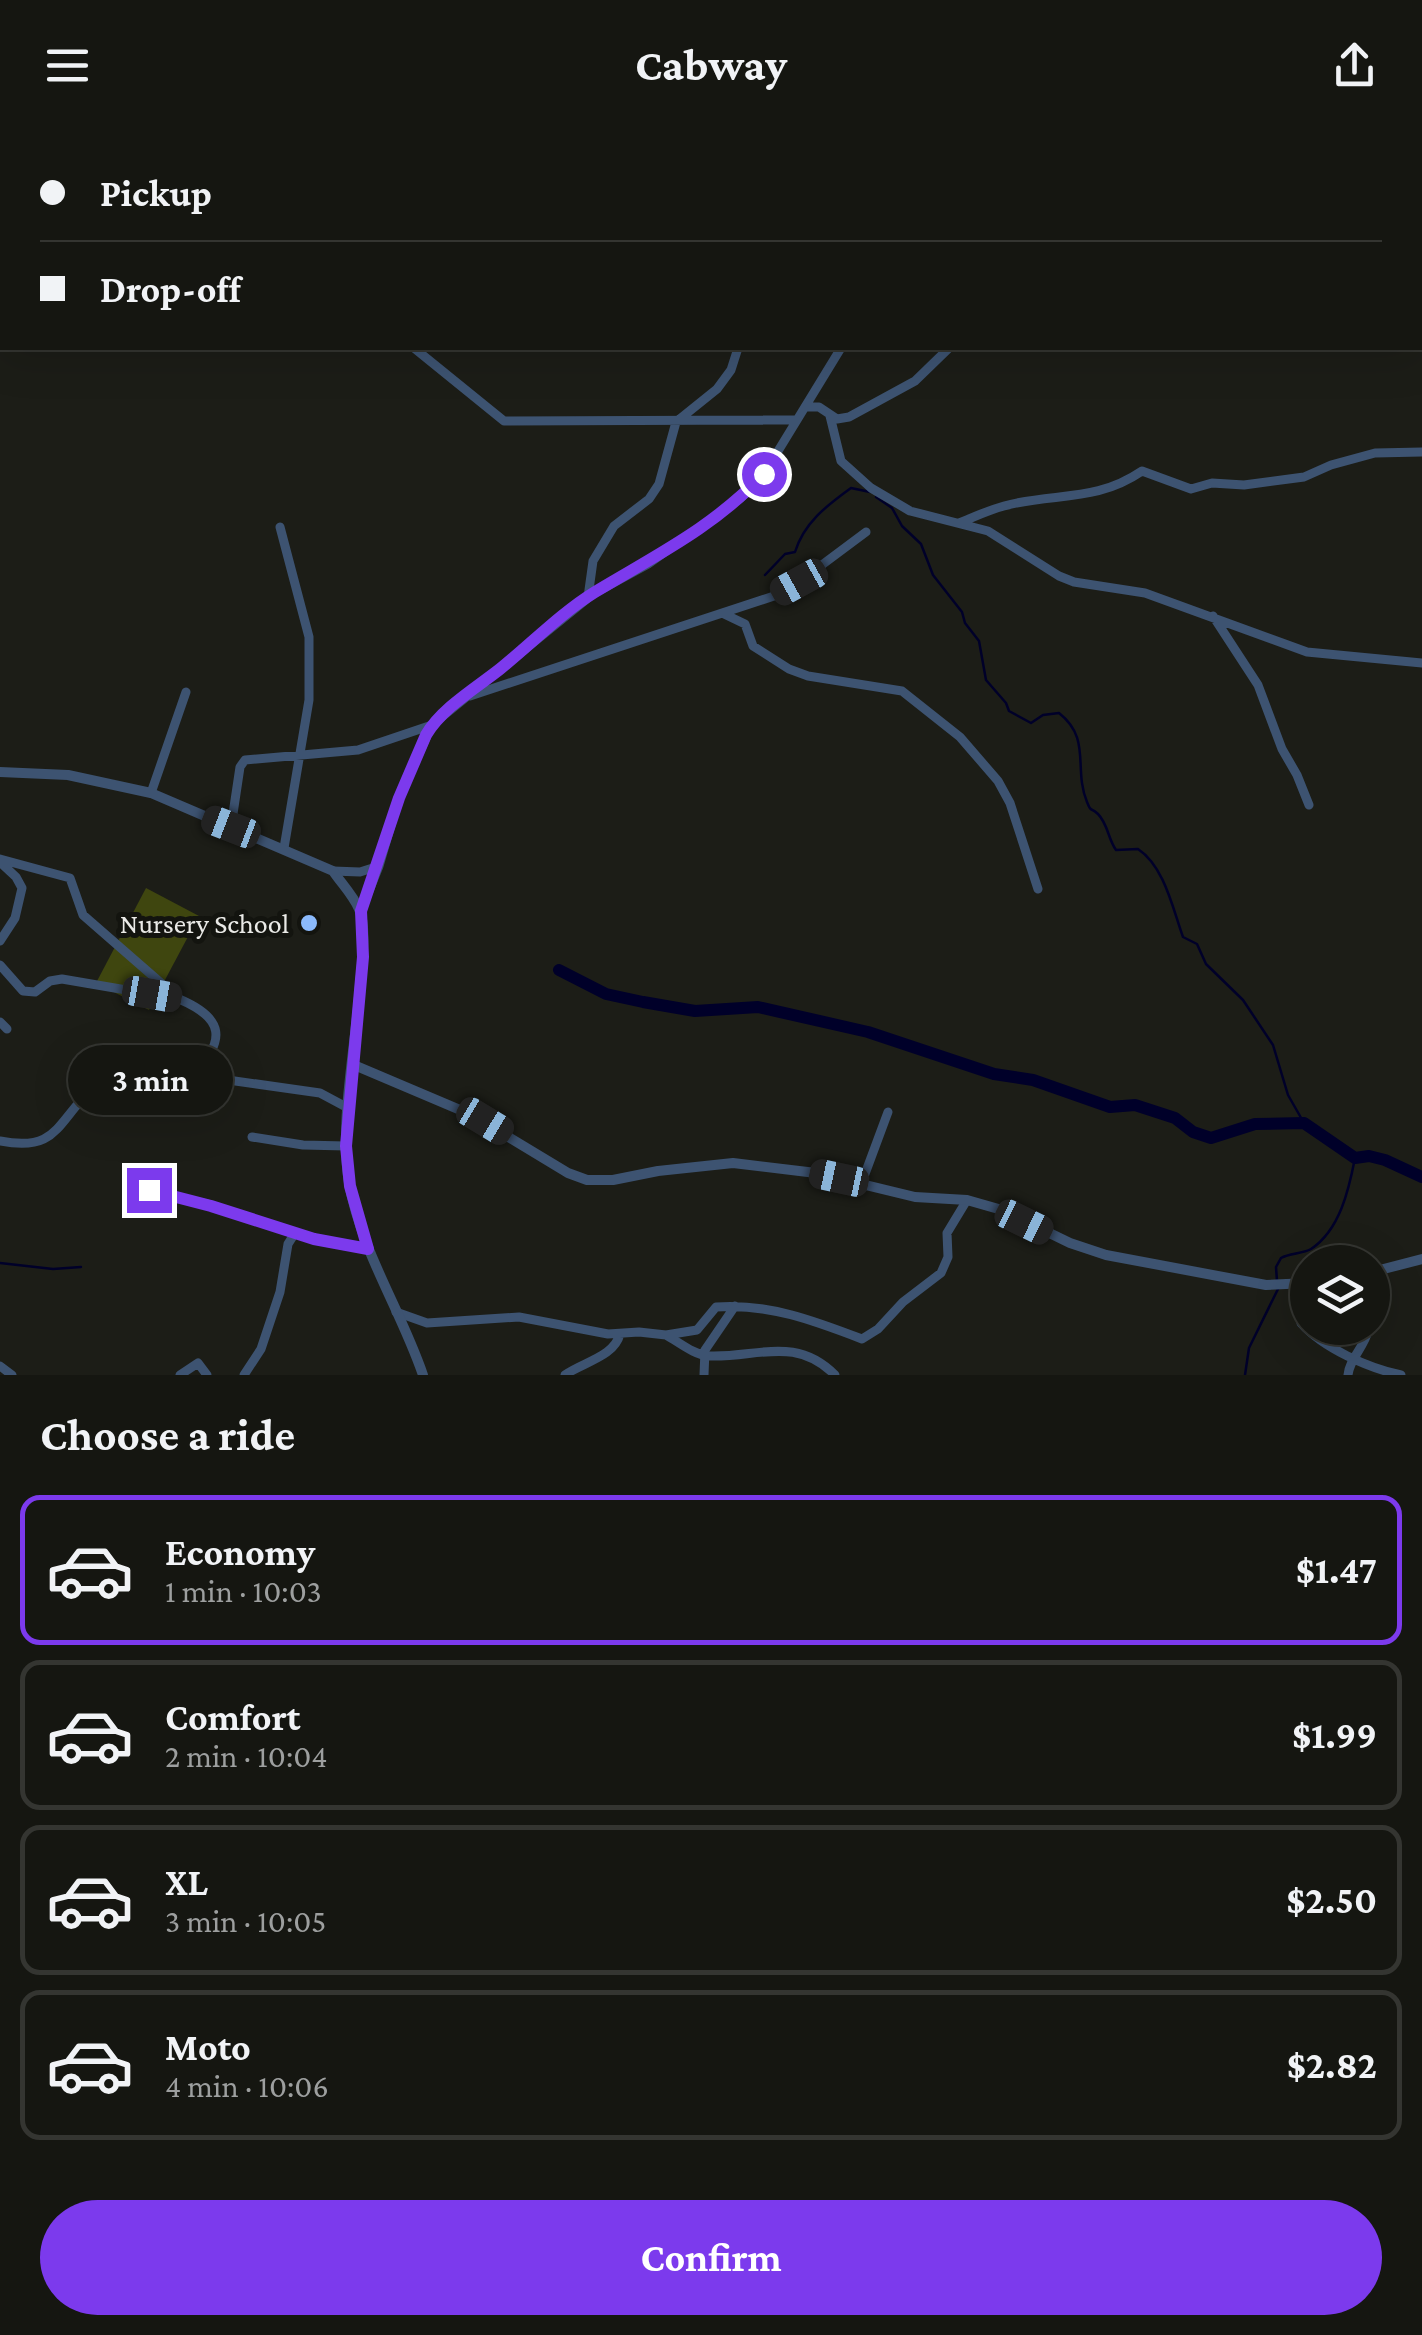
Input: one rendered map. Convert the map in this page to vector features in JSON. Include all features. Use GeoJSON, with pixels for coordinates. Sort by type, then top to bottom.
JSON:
{"type":"FeatureCollection","features":[{"type":"Feature","properties":{"kind":"street"},"geometry":{"type":"LineString","coordinates":[[416,350],[504,422],[797,420]]}},
{"type":"Feature","properties":{"kind":"street"},"geometry":{"type":"LineString","coordinates":[[588,597],[592,561],[614,526],[640,508],[659,484],[676,422],[716,389],[731,370],[737,350]]}},
{"type":"Feature","properties":{"kind":"street"},"geometry":{"type":"LineString","coordinates":[[231,827],[242,762],[277,755],[358,750],[432,725],[588,597],[648,564],[741,498],[764,474],[839,350]]}},
{"type":"Feature","properties":{"kind":"street"},"geometry":{"type":"LineString","coordinates":[[805,407],[819,407],[837,419],[849,418],[915,382],[947,350]]}},
{"type":"Feature","properties":{"kind":"street"},"geometry":{"type":"LineString","coordinates":[[830,416],[836,451],[854,475],[897,506],[988,530],[1059,576],[1146,593],[1319,655],[1422,663]]}},
{"type":"Feature","properties":{"kind":"street"},"geometry":{"type":"LineString","coordinates":[[959,523],[1006,506],[1074,498],[1117,486],[1142,471],[1191,489],[1212,483],[1244,485],[1304,476],[1330,464],[1374,453],[1422,452]]}},
{"type":"Feature","properties":{"kind":"street"},"geometry":{"type":"LineString","coordinates":[[280,527],[310,637],[308,700],[284,848]]}},
{"type":"Feature","properties":{"kind":"street"},"geometry":{"type":"LineString","coordinates":[[462,698],[774,596],[866,532]]}},
{"type":"Feature","properties":{"kind":"street"},"geometry":{"type":"LineString","coordinates":[[722,614],[744,624],[754,646],[788,669],[808,676],[902,691],[960,737],[998,781],[1010,803],[1038,889]]}},
{"type":"Feature","properties":{"kind":"street"},"geometry":{"type":"LineString","coordinates":[[1213,616],[1258,686],[1308,805]]}},
{"type":"Feature","properties":{"kind":"street"},"geometry":{"type":"LineString","coordinates":[[151,793],[186,692]]}},
{"type":"Feature","properties":{"kind":"street"},"geometry":{"type":"LineString","coordinates":[[423,1375],[368,1249],[350,1186],[346,1146],[363,957],[361,911],[399,798],[432,725]]}},
{"type":"Feature","properties":{"kind":"street"},"geometry":{"type":"LineString","coordinates":[[0,772],[68,775],[151,793],[333,871],[360,872],[379,866]]}},
{"type":"Feature","properties":{"kind":"street"},"geometry":{"type":"LineString","coordinates":[[0,861],[22,888],[16,918],[0,941]]}},
{"type":"Feature","properties":{"kind":"street"},"geometry":{"type":"LineString","coordinates":[[0,861],[70,878],[83,916],[179,999],[203,1011],[216,1026],[215,1044],[193,1075]]}},
{"type":"Feature","properties":{"kind":"street"},"geometry":{"type":"LineString","coordinates":[[333,871],[361,911]]}},
{"type":"Feature","properties":{"kind":"street"},"geometry":{"type":"LineString","coordinates":[[0,964],[23,990],[35,992],[50,980],[62,979],[179,999]]}},
{"type":"Feature","properties":{"kind":"street"},"geometry":{"type":"LineString","coordinates":[[354,1065],[472,1115],[587,1180],[613,1180],[732,1163],[816,1173],[915,1197],[967,1200],[1002,1210],[1070,1244],[1106,1256],[1266,1285],[1290,1283]]}},
{"type":"Feature","properties":{"kind":"street"},"geometry":{"type":"LineString","coordinates":[[0,1141],[20,1144],[53,1134],[83,1098],[152,1090],[193,1075],[320,1094],[348,1108]]}},
{"type":"Feature","properties":{"kind":"street"},"geometry":{"type":"LineString","coordinates":[[862,1182],[888,1112]]}},
{"type":"Feature","properties":{"kind":"street"},"geometry":{"type":"LineString","coordinates":[[252,1137],[346,1146]]}},
{"type":"Feature","properties":{"kind":"street"},"geometry":{"type":"LineString","coordinates":[[149,1190],[295,1233],[368,1249]]}},
{"type":"Feature","properties":{"kind":"street"},"geometry":{"type":"LineString","coordinates":[[396,1312],[427,1323],[519,1317],[582,1330],[666,1335],[697,1330],[716,1307],[735,1306],[810,1318],[862,1339],[941,1274],[948,1257],[949,1229],[967,1200]]}},
{"type":"Feature","properties":{"kind":"street"},"geometry":{"type":"LineString","coordinates":[[244,1375],[261,1349],[288,1244],[295,1233]]}},
{"type":"Feature","properties":{"kind":"street"},"geometry":{"type":"LineString","coordinates":[[1390,1267],[1422,1259]]}},
{"type":"Feature","properties":{"kind":"street"},"geometry":{"type":"LineString","coordinates":[[704,1375],[704,1356],[735,1306]]}},
{"type":"Feature","properties":{"kind":"street"},"geometry":{"type":"LineString","coordinates":[[565,1375],[609,1351],[620,1334]]}},
{"type":"Feature","properties":{"kind":"street"},"geometry":{"type":"LineString","coordinates":[[666,1335],[704,1356],[801,1352],[819,1360],[835,1375]]}},
{"type":"Feature","properties":{"kind":"street"},"geometry":{"type":"LineString","coordinates":[[1333,1345],[1352,1358],[1400,1375]]}},
{"type":"Feature","properties":{"kind":"street"},"geometry":{"type":"LineString","coordinates":[[1348,1375],[1352,1358],[1365,1345]]}},
{"type":"Feature","properties":{"kind":"street"},"geometry":{"type":"LineString","coordinates":[[180,1375],[198,1363],[208,1375]]}},
{"type":"Feature","properties":{"kind":"street"},"geometry":{"type":"LineString","coordinates":[[0,1366],[12,1375]]}},
{"type":"Feature","properties":{"kind":"green space"},"geometry":{"type":"Polygon","coordinates":[[[146,888],[199,916],[149,1010],[96,983],[146,888]]]}},
{"type":"Feature","properties":{"kind":"waterway"},"geometry":{"type":"LineString","coordinates":[[765,575],[785,554],[795,552],[810,524],[833,502],[851,488],[870,492]]}},
{"type":"Feature","properties":{"kind":"waterway"},"geometry":{"type":"LineString","coordinates":[[876,497],[892,508],[902,526],[921,544],[933,575],[979,641],[986,680],[1009,711],[1031,723],[1043,715],[1059,713],[1069,723],[1079,744],[1083,789],[1090,808],[1101,818],[1116,850],[1138,849],[1155,867],[1183,937],[1197,944],[1206,964],[1243,1000],[1273,1045],[1288,1095],[1304,1123]]}},
{"type":"Feature","properties":{"kind":"waterway"},"geometry":{"type":"LineString","coordinates":[[559,970],[606,994],[643,1002],[695,1011],[758,1007],[868,1032],[1110,1107],[1135,1105],[1175,1118],[1193,1132],[1211,1138],[1255,1124],[1304,1123],[1355,1158],[1385,1160],[1422,1177]]}},
{"type":"Feature","properties":{"kind":"waterway"},"geometry":{"type":"LineString","coordinates":[[1277,1281],[1276,1267],[1281,1258],[1311,1249],[1336,1220],[1355,1158]]}},
{"type":"Feature","properties":{"kind":"waterway"},"geometry":{"type":"LineString","coordinates":[[0,1263],[53,1269],[81,1267]]}},
{"type":"Feature","properties":{"kind":"waterway"},"geometry":{"type":"LineString","coordinates":[[1245,1375],[1249,1348],[1278,1289]]}},
{"type":"Feature","properties":{"kind":"place","name":"Nursery School"},"geometry":{"type":"Point","coordinates":[309,923]}},
{"type":"Feature","properties":{"kind":"route"},"geometry":{"type":"LineString","coordinates":[[149,1190],[314,1239],[368,1249],[346,1160],[363,957],[361,911],[399,798],[426,735],[462,698],[593,594],[648,564],[711,522],[764,474]]}}]}
